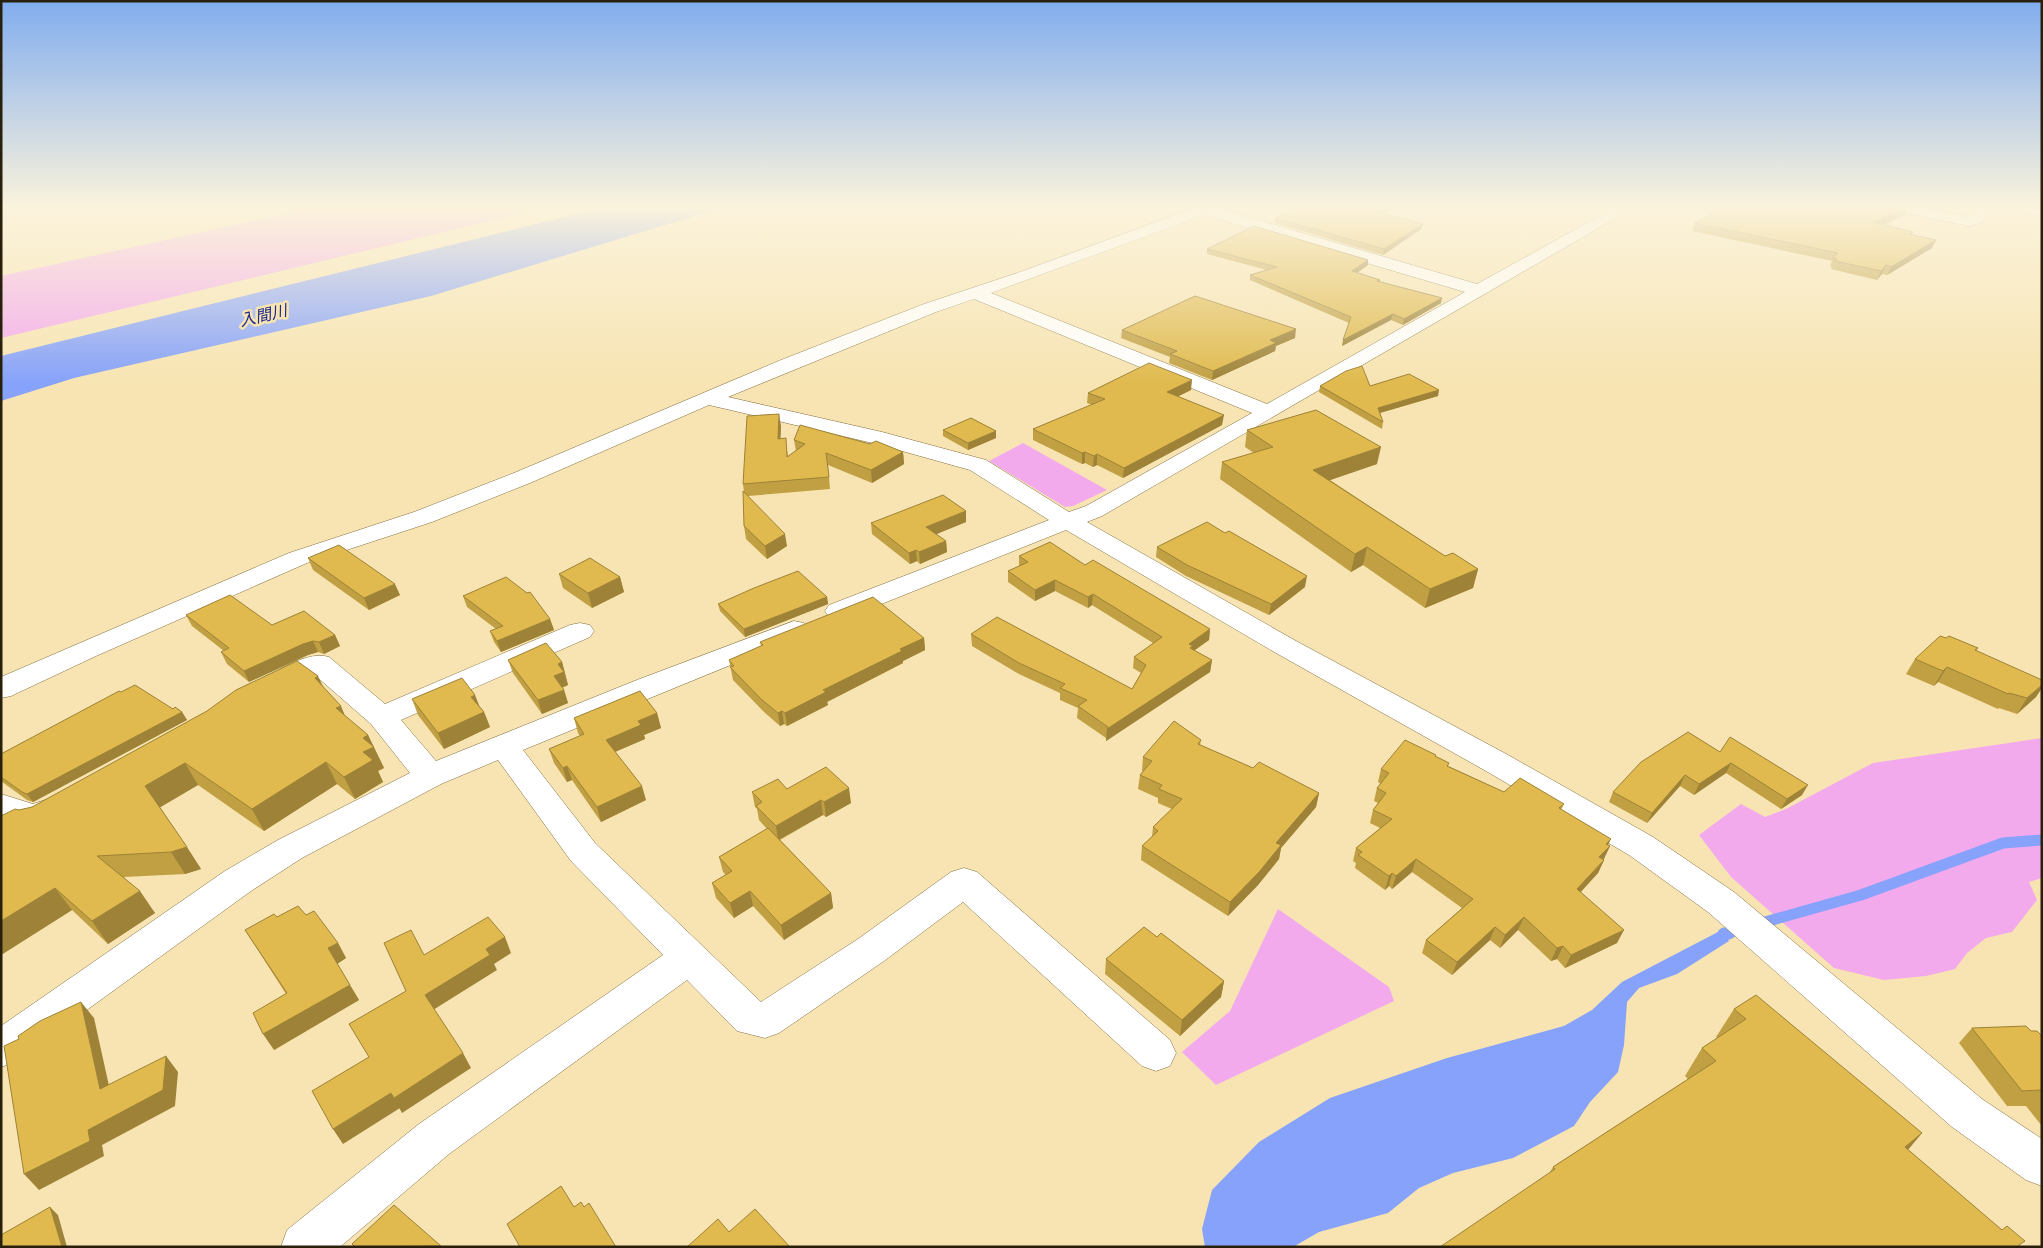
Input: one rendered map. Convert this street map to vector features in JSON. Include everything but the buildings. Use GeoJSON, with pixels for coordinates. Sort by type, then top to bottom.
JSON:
{"type":"FeatureCollection","features":[{"type":"Feature","properties":{"kind":"street"},"geometry":{"type":"LineString","coordinates":[[1,689],[86,650],[290,562],[423,517],[522,478],[806,357],[930,308],[1049,266]]}},
{"type":"Feature","properties":{"kind":"street"},"geometry":{"type":"LineString","coordinates":[[1399,266],[1478,290]]}},
{"type":"Feature","properties":{"kind":"street"},"geometry":{"type":"LineString","coordinates":[[1,1049],[238,882],[290,849],[430,776],[647,687],[990,552],[1046,528],[1094,511],[1521,266]]}},
{"type":"Feature","properties":{"kind":"street"},"geometry":{"type":"LineString","coordinates":[[975,293],[1269,412]]}},
{"type":"Feature","properties":{"kind":"street"},"geometry":{"type":"LineString","coordinates":[[708,399],[978,465],[1067,521],[1286,647],[1488,758],[1641,846],[1721,902],[1967,1113],[2042,1165]]}},
{"type":"Feature","properties":{"kind":"street"},"geometry":{"type":"LineString","coordinates":[[382,717],[580,631]]}},
{"type":"Feature","properties":{"kind":"street"},"geometry":{"type":"LineString","coordinates":[[252,695],[319,663],[382,717],[430,776]]}},
{"type":"Feature","properties":{"kind":"street"},"geometry":{"type":"LineString","coordinates":[[505,745],[516,764],[583,852],[751,1020],[765,1021],[871,950],[964,882],[1156,1053]]}},
{"type":"Feature","properties":{"kind":"street"},"geometry":{"type":"LineString","coordinates":[[1,806],[35,818],[69,799]]}},
{"type":"Feature","properties":{"kind":"street"},"geometry":{"type":"LineString","coordinates":[[304,1247],[434,1139],[688,958]]}},
{"type":"Feature","properties":{"kind":"shaded area"},"geometry":{"type":"Polygon","coordinates":[[[46,266],[301,266],[1,338],[1,276],[46,266]]]}},
{"type":"Feature","properties":{"kind":"shaded area"},"geometry":{"type":"Polygon","coordinates":[[[1023,443],[1107,490],[1073,506],[1065,507],[989,461],[1023,443]]]}},
{"type":"Feature","properties":{"kind":"shaded area"},"geometry":{"type":"Polygon","coordinates":[[[2042,738],[2042,878],[2029,882],[2037,900],[2012,932],[1986,938],[1967,953],[1955,969],[1926,976],[1884,980],[1834,968],[1731,877],[1699,835],[1741,804],[1765,817],[1786,809],[1873,763],[2042,738]]]}},
{"type":"Feature","properties":{"kind":"shaded area"},"geometry":{"type":"Polygon","coordinates":[[[1278,909],[1389,987],[1394,1001],[1216,1085],[1182,1052],[1230,1011],[1278,909]]]}},
{"type":"Feature","properties":{"kind":"water","name":"入間川"},"geometry":{"type":"Polygon","coordinates":[[[365,266],[529,266],[431,296],[74,378],[1,401],[1,356],[365,266]]]}},
{"type":"Feature","properties":{"kind":"water"},"geometry":{"type":"Polygon","coordinates":[[[1718,932],[1724,934],[1729,941],[1677,974],[1639,988],[1627,1002],[1624,1045],[1618,1072],[1590,1102],[1574,1126],[1513,1158],[1453,1173],[1419,1188],[1388,1213],[1319,1232],[1293,1247],[1205,1247],[1202,1229],[1212,1190],[1259,1142],[1330,1098],[1447,1058],[1564,1026],[1592,1010],[1622,982],[1718,932]]]}},
{"type":"Feature","properties":{"kind":"waterway"},"geometry":{"type":"LineString","coordinates":[[1758,924],[1861,895],[2003,843],[2042,840]]}},
{"type":"Feature","properties":{"kind":"waterway"},"geometry":{"type":"LineString","coordinates":[[1727,933],[1741,929]]}}]}
